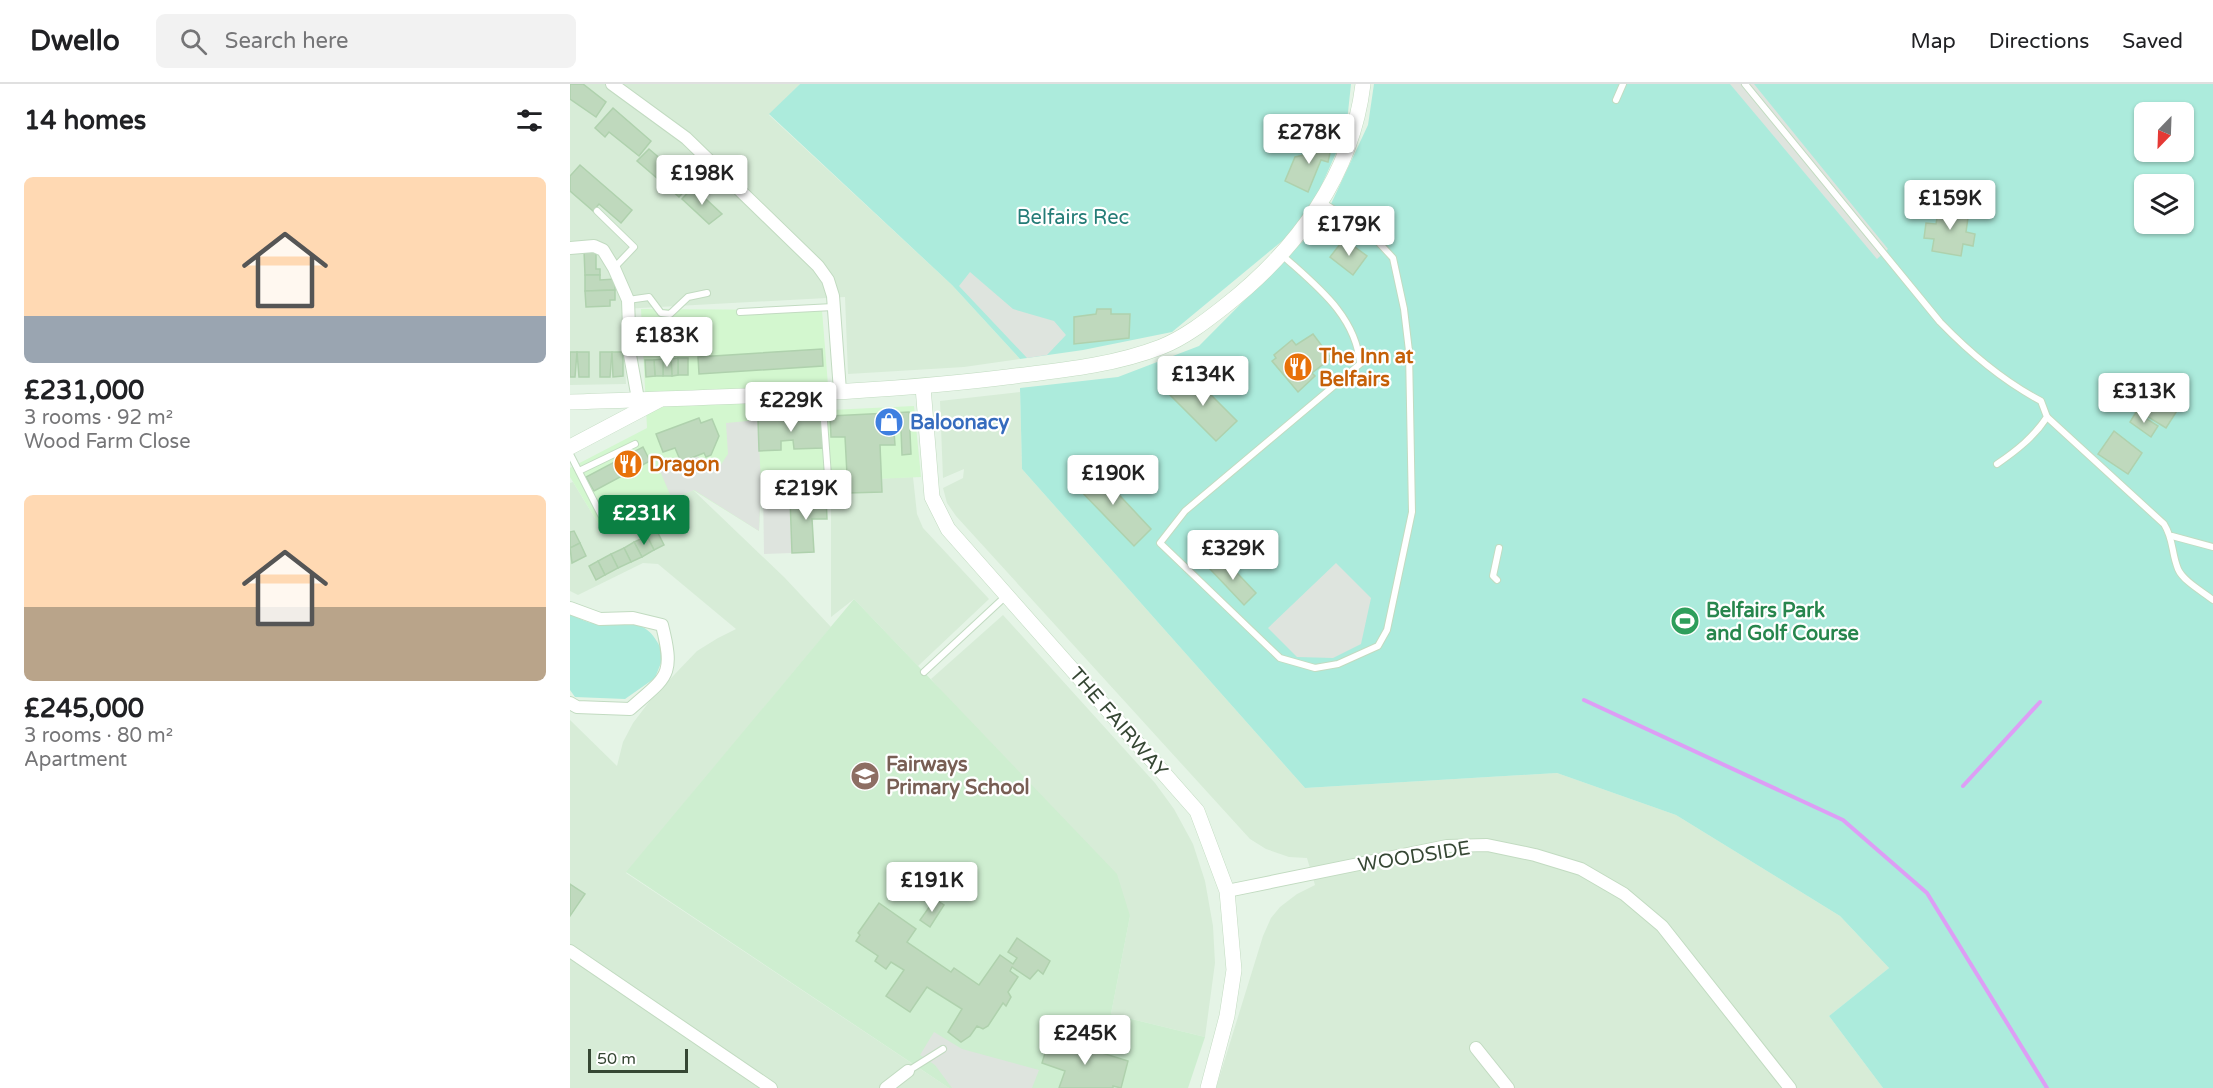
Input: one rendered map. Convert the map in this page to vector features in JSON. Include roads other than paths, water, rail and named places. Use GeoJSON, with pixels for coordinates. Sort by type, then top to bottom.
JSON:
{"type":"FeatureCollection","features":[{"type":"Feature","properties":{"kind":"street"},"geometry":{"type":"LineString","coordinates":[[612,84],[686,138],[818,266],[828,279],[834,307],[840,391]]}},
{"type":"Feature","properties":{"kind":"street"},"geometry":{"type":"LineString","coordinates":[[570,402],[922,387],[1113,362],[1163,346],[1207,320],[1250,286],[1282,255],[1322,202],[1339,170],[1352,134],[1363,84]]}},
{"type":"Feature","properties":{"kind":"street"},"geometry":{"type":"LineString","coordinates":[[570,248],[594,246],[603,250],[614,268],[628,300],[630,355],[638,399]]}},
{"type":"Feature","properties":{"kind":"street","name":"THE FAIRWAY"},"geometry":{"type":"LineString","coordinates":[[922,387],[932,497],[948,529],[1197,811],[1227,891],[1234,970],[1227,1016],[1208,1088]]}},
{"type":"Feature","properties":{"kind":"street"},"geometry":{"type":"LineString","coordinates":[[571,447],[664,397]]}},
{"type":"Feature","properties":{"kind":"street"},"geometry":{"type":"LineString","coordinates":[[605,401],[609,425]]}},
{"type":"Feature","properties":{"kind":"street"},"geometry":{"type":"LineString","coordinates":[[570,608],[600,618],[633,618],[662,626],[670,656],[664,679],[630,709],[577,707],[570,703]]}},
{"type":"Feature","properties":{"kind":"street","name":"WOODSIDE"},"geometry":{"type":"LineString","coordinates":[[1227,891],[1447,846],[1488,845],[1535,855],[1581,869],[1624,894],[1662,926],[1790,1088]]}},
{"type":"Feature","properties":{"kind":"street"},"geometry":{"type":"LineString","coordinates":[[570,951],[771,1088]]}},
{"type":"Feature","properties":{"kind":"street"},"geometry":{"type":"LineString","coordinates":[[1476,1048],[1508,1088]]}},
{"type":"Feature","properties":{"kind":"street"},"geometry":{"type":"LineString","coordinates":[[886,1088],[908,1071]]}},
{"type":"Feature","properties":{"kind":"lane"},"geometry":{"type":"LineString","coordinates":[[1616,100],[1623,84]]}},
{"type":"Feature","properties":{"kind":"lane"},"geometry":{"type":"LineString","coordinates":[[1745,84],[1940,322],[1965,347],[2025,393],[2041,401],[2047,417],[2164,524],[2172,536],[2173,552],[2179,572],[2213,599]]}},
{"type":"Feature","properties":{"kind":"lane"},"geometry":{"type":"LineString","coordinates":[[1282,255],[1335,303],[1359,346],[1360,364],[1185,511],[1160,543],[1280,658],[1315,668],[1338,664],[1378,646],[1387,630],[1412,512],[1410,351],[1393,258],[1369,232],[1322,202]]}},
{"type":"Feature","properties":{"kind":"lane"},"geometry":{"type":"LineString","coordinates":[[597,211],[634,247],[614,268]]}},
{"type":"Feature","properties":{"kind":"lane"},"geometry":{"type":"LineString","coordinates":[[628,300],[649,297],[661,313],[670,315],[688,297],[707,293]]}},
{"type":"Feature","properties":{"kind":"lane"},"geometry":{"type":"LineString","coordinates":[[740,312],[834,307]]}},
{"type":"Feature","properties":{"kind":"lane"},"geometry":{"type":"LineString","coordinates":[[817,494],[828,476],[822,392]]}},
{"type":"Feature","properties":{"kind":"lane"},"geometry":{"type":"LineString","coordinates":[[1997,464],[2017,451],[2047,417]]}},
{"type":"Feature","properties":{"kind":"lane"},"geometry":{"type":"LineString","coordinates":[[579,471],[634,444]]}},
{"type":"Feature","properties":{"kind":"lane"},"geometry":{"type":"LineString","coordinates":[[571,447],[579,471],[601,515]]}},
{"type":"Feature","properties":{"kind":"lane"},"geometry":{"type":"LineString","coordinates":[[2172,536],[2213,547]]}},
{"type":"Feature","properties":{"kind":"lane"},"geometry":{"type":"LineString","coordinates":[[1497,580],[1493,576],[1499,548]]}},
{"type":"Feature","properties":{"kind":"lane"},"geometry":{"type":"LineString","coordinates":[[924,672],[1007,594]]}},
{"type":"Feature","properties":{"kind":"lane"},"geometry":{"type":"LineString","coordinates":[[908,1071],[942,1049]]}},
{"type":"Feature","properties":{"kind":"waterway"},"geometry":{"type":"LineString","coordinates":[[1584,700],[1843,820],[1927,893],[2047,1088]]}},
{"type":"Feature","properties":{"kind":"waterway"},"geometry":{"type":"LineString","coordinates":[[1963,786],[2040,702]]}},
{"type":"Feature","properties":{"kind":"place","name":"The Inn at Belfairs"},"geometry":{"type":"Point","coordinates":[1298,367]}},
{"type":"Feature","properties":{"kind":"place","name":"Baloonacy"},"geometry":{"type":"Point","coordinates":[889,422]}},
{"type":"Feature","properties":{"kind":"place","name":"Dragon"},"geometry":{"type":"Point","coordinates":[628,464]}},
{"type":"Feature","properties":{"kind":"place","name":"Belfairs Park and Golf Course"},"geometry":{"type":"Point","coordinates":[1685,621]}},
{"type":"Feature","properties":{"kind":"place","name":"Fairways Primary School"},"geometry":{"type":"Point","coordinates":[865,776]}},
{"type":"Feature","properties":{"kind":"park label","name":"Belfairs Rec"},"geometry":{"type":"Point","coordinates":[1073,217]}}]}
